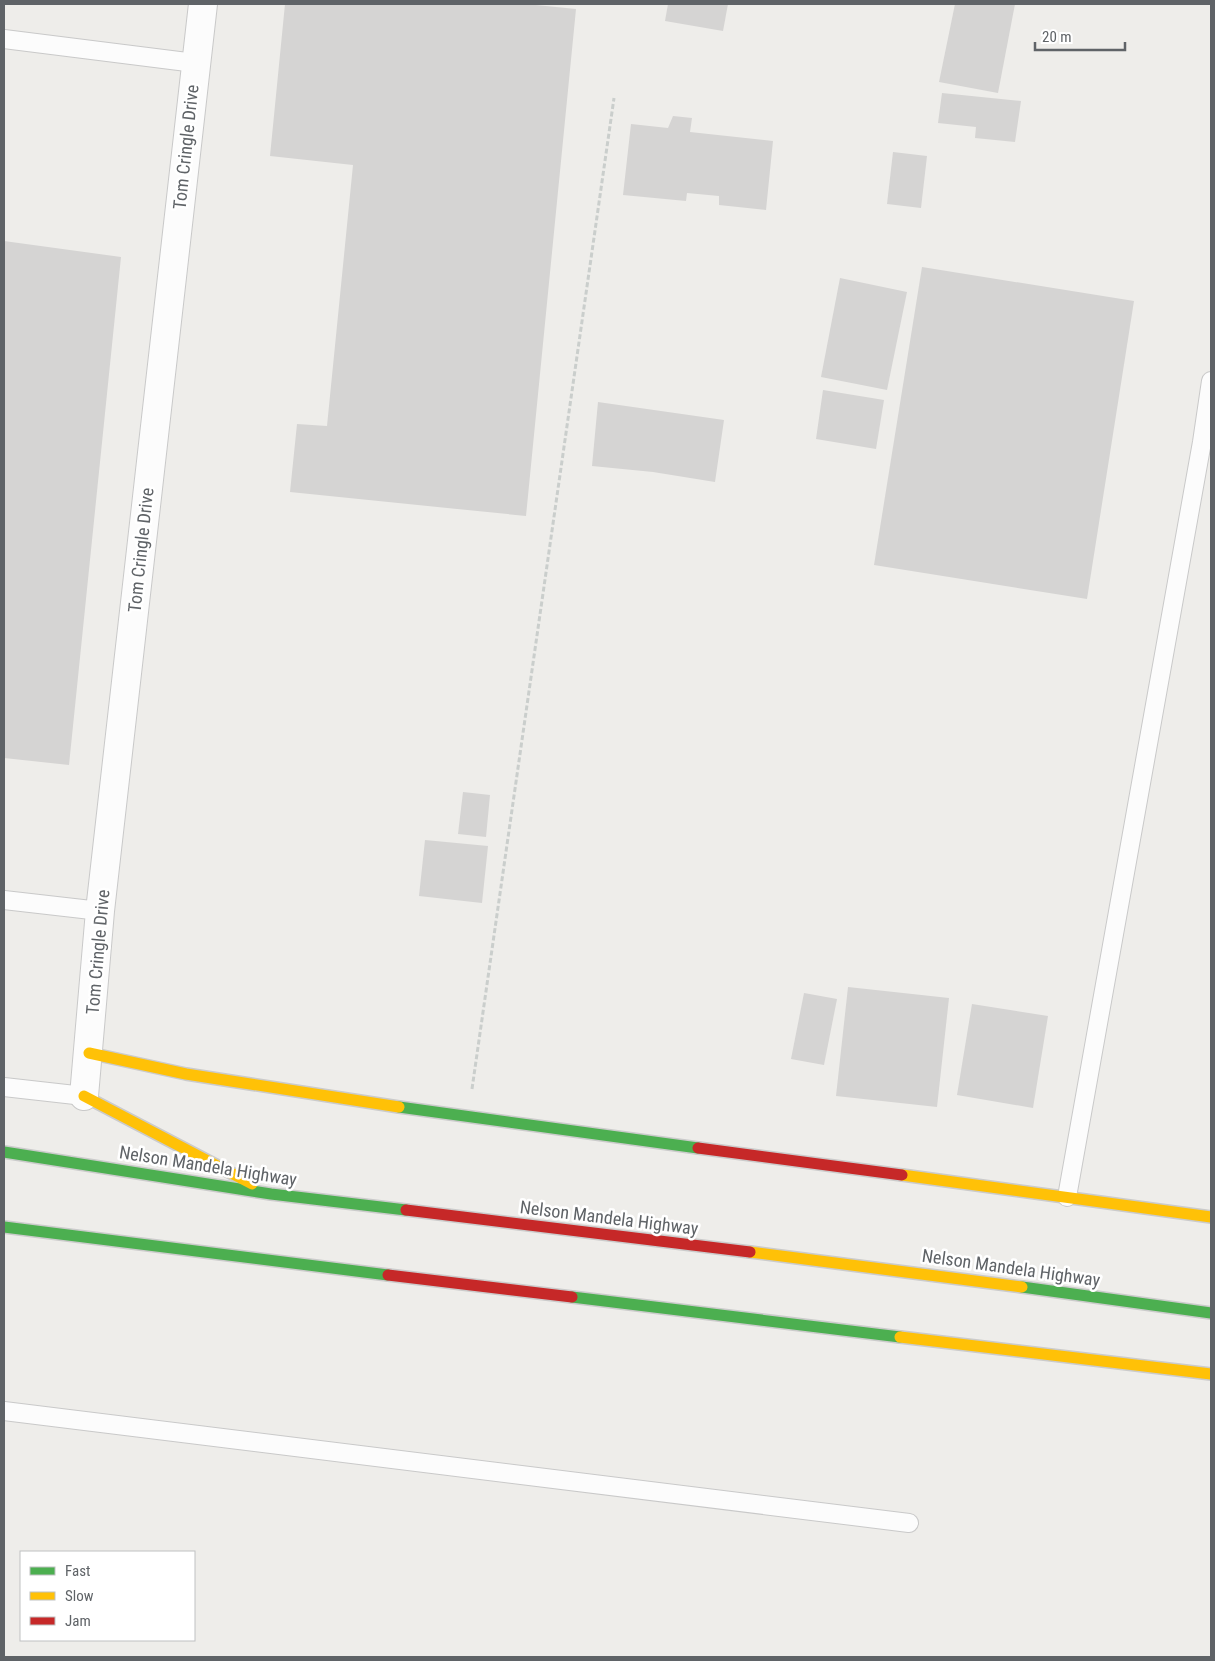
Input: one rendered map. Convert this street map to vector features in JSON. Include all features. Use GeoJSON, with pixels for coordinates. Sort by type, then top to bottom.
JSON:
{"type":"FeatureCollection","features":[{"type":"Feature","properties":{"kind":"main road"},"geometry":{"type":"LineString","coordinates":[[89,1053],[186,1074],[468,1117],[1211,1217]]}},
{"type":"Feature","properties":{"kind":"main road"},"geometry":{"type":"LineString","coordinates":[[84,1096],[271,1194]]}},
{"type":"Feature","properties":{"kind":"main road","name":"Nelson Mandela Highway"},"geometry":{"type":"LineString","coordinates":[[4,1152],[271,1194],[902,1271],[1211,1313]]}},
{"type":"Feature","properties":{"kind":"main road"},"geometry":{"type":"LineString","coordinates":[[4,1227],[393,1276],[1211,1374]]}},
{"type":"Feature","properties":{"kind":"street","name":"Tom Cringle Drive"},"geometry":{"type":"LineString","coordinates":[[84,1096],[100,911],[203,4]]}},
{"type":"Feature","properties":{"kind":"lane"},"geometry":{"type":"LineString","coordinates":[[4,39],[195,63]]}},
{"type":"Feature","properties":{"kind":"lane"},"geometry":{"type":"LineString","coordinates":[[1067,1197],[1202,442],[1211,381]]}},
{"type":"Feature","properties":{"kind":"lane"},"geometry":{"type":"LineString","coordinates":[[4,900],[100,911]]}},
{"type":"Feature","properties":{"kind":"lane"},"geometry":{"type":"LineString","coordinates":[[4,1087],[84,1096]]}},
{"type":"Feature","properties":{"kind":"lane"},"geometry":{"type":"LineString","coordinates":[[4,1411],[909,1523]]}},
{"type":"Feature","properties":{"kind":"path"},"geometry":{"type":"LineString","coordinates":[[468,1117],[614,98]]}},
{"type":"Feature","properties":{"kind":"building"},"geometry":{"type":"Polygon","coordinates":[[[285,4],[526,4],[576,9],[526,516],[290,492],[297,424],[327,426],[353,165],[270,156],[285,4]]]}},
{"type":"Feature","properties":{"kind":"building"},"geometry":{"type":"Polygon","coordinates":[[[668,4],[728,4],[723,31],[665,21],[668,4]]]}},
{"type":"Feature","properties":{"kind":"building"},"geometry":{"type":"Polygon","coordinates":[[[955,4],[1015,4],[998,93],[939,82],[955,4]]]}},
{"type":"Feature","properties":{"kind":"building"},"geometry":{"type":"Polygon","coordinates":[[[942,93],[1021,101],[1015,142],[975,138],[976,127],[938,123],[942,93]]]}},
{"type":"Feature","properties":{"kind":"building"},"geometry":{"type":"Polygon","coordinates":[[[673,116],[692,118],[690,132],[773,141],[766,210],[719,205],[719,196],[687,193],[686,201],[623,195],[631,124],[668,128],[673,116]]]}},
{"type":"Feature","properties":{"kind":"building"},"geometry":{"type":"Polygon","coordinates":[[[893,152],[927,156],[921,208],[887,204],[893,152]]]}},
{"type":"Feature","properties":{"kind":"building"},"geometry":{"type":"Polygon","coordinates":[[[4,241],[121,257],[69,765],[4,758],[4,241]]]}},
{"type":"Feature","properties":{"kind":"building"},"geometry":{"type":"Polygon","coordinates":[[[922,267],[1134,301],[1087,599],[874,565],[922,267]]]}},
{"type":"Feature","properties":{"kind":"building"},"geometry":{"type":"Polygon","coordinates":[[[840,278],[907,292],[887,390],[821,377],[840,278]]]}},
{"type":"Feature","properties":{"kind":"building"},"geometry":{"type":"Polygon","coordinates":[[[823,390],[884,400],[876,449],[816,439],[823,390]]]}},
{"type":"Feature","properties":{"kind":"building"},"geometry":{"type":"Polygon","coordinates":[[[598,402],[724,420],[715,482],[653,472],[592,466],[598,402]]]}},
{"type":"Feature","properties":{"kind":"building"},"geometry":{"type":"Polygon","coordinates":[[[463,792],[490,795],[486,837],[458,834],[463,792]]]}},
{"type":"Feature","properties":{"kind":"building"},"geometry":{"type":"Polygon","coordinates":[[[425,840],[488,846],[482,903],[419,896],[425,840]]]}},
{"type":"Feature","properties":{"kind":"building"},"geometry":{"type":"Polygon","coordinates":[[[848,987],[949,998],[937,1107],[836,1096],[848,987]]]}},
{"type":"Feature","properties":{"kind":"building"},"geometry":{"type":"Polygon","coordinates":[[[804,993],[837,999],[824,1065],[791,1059],[804,993]]]}},
{"type":"Feature","properties":{"kind":"building"},"geometry":{"type":"Polygon","coordinates":[[[972,1004],[1048,1016],[1033,1108],[957,1095],[972,1004]]]}},
{"type":"Feature","properties":{"kind":"traffic: fast"},"geometry":{"type":"LineString","coordinates":[[399,1107],[698,1148]]}},
{"type":"Feature","properties":{"kind":"traffic: fast"},"geometry":{"type":"LineString","coordinates":[[4,1152],[271,1194],[406,1210]]}},
{"type":"Feature","properties":{"kind":"traffic: fast"},"geometry":{"type":"LineString","coordinates":[[4,1227],[388,1275]]}},
{"type":"Feature","properties":{"kind":"traffic: fast"},"geometry":{"type":"LineString","coordinates":[[1022,1287],[1211,1313]]}},
{"type":"Feature","properties":{"kind":"traffic: fast"},"geometry":{"type":"LineString","coordinates":[[572,1297],[900,1337]]}},
{"type":"Feature","properties":{"kind":"traffic: slow"},"geometry":{"type":"LineString","coordinates":[[89,1053],[186,1074],[399,1107]]}},
{"type":"Feature","properties":{"kind":"traffic: slow"},"geometry":{"type":"LineString","coordinates":[[84,1096],[252,1184]]}},
{"type":"Feature","properties":{"kind":"traffic: slow"},"geometry":{"type":"LineString","coordinates":[[902,1175],[1211,1217]]}},
{"type":"Feature","properties":{"kind":"traffic: slow"},"geometry":{"type":"LineString","coordinates":[[750,1252],[1022,1287]]}},
{"type":"Feature","properties":{"kind":"traffic: slow"},"geometry":{"type":"LineString","coordinates":[[900,1337],[1211,1374]]}},
{"type":"Feature","properties":{"kind":"traffic: jam"},"geometry":{"type":"LineString","coordinates":[[698,1148],[902,1175]]}},
{"type":"Feature","properties":{"kind":"traffic: jam"},"geometry":{"type":"LineString","coordinates":[[406,1210],[750,1252]]}},
{"type":"Feature","properties":{"kind":"traffic: jam"},"geometry":{"type":"LineString","coordinates":[[388,1275],[572,1297]]}}]}
